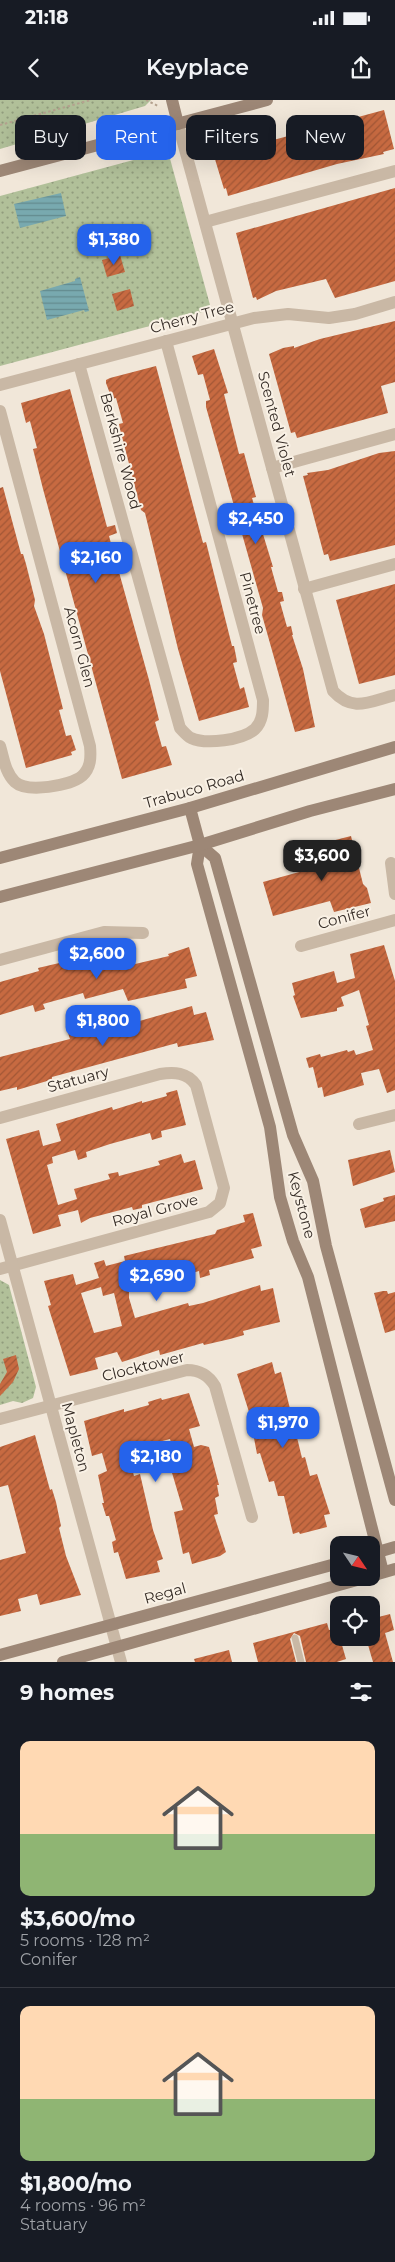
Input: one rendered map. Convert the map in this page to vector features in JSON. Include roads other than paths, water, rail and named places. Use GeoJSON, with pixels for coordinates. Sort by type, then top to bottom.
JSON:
{"type":"FeatureCollection","features":[{"type":"Feature","properties":{"kind":"street","name":"Scented Violet"},"geometry":{"type":"LineString","coordinates":[[172,100],[333,691],[345,702],[353,705],[395,695]]}},
{"type":"Feature","properties":{"kind":"street"},"geometry":{"type":"LineString","coordinates":[[0,171],[267,100]]}},
{"type":"Feature","properties":{"kind":"street"},"geometry":{"type":"LineString","coordinates":[[205,222],[395,171]]}},
{"type":"Feature","properties":{"kind":"street","name":"Cherry Tree"},"geometry":{"type":"LineString","coordinates":[[0,385],[232,323],[288,314],[329,318],[355,314],[395,302]]}},
{"type":"Feature","properties":{"kind":"street","name":"Pinetree"},"geometry":{"type":"LineString","coordinates":[[166,341],[263,700],[263,713],[254,729],[244,735],[228,739]]}},
{"type":"Feature","properties":{"kind":"street","name":"Berkshire Wood"},"geometry":{"type":"LineString","coordinates":[[80,364],[180,728],[189,737],[201,742],[228,739]]}},
{"type":"Feature","properties":{"kind":"street","name":"Acorn Glen"},"geometry":{"type":"LineString","coordinates":[[0,411],[90,746],[91,759],[82,776],[72,781],[28,788],[17,784],[8,774],[0,746]]}},
{"type":"Feature","properties":{"kind":"street"},"geometry":{"type":"LineString","coordinates":[[272,468],[395,434]]}},
{"type":"Feature","properties":{"kind":"street"},"geometry":{"type":"LineString","coordinates":[[304,589],[395,564]]}},
{"type":"Feature","properties":{"kind":"street","name":"Trabuco Road"},"geometry":{"type":"LineString","coordinates":[[0,858],[190,808],[395,747]]}},
{"type":"Feature","properties":{"kind":"street"},"geometry":{"type":"LineString","coordinates":[[0,897],[200,845],[310,811],[395,789]]}},
{"type":"Feature","properties":{"kind":"street","name":"Keystone"},"geometry":{"type":"LineString","coordinates":[[190,808],[200,845],[197,864],[270,1127],[280,1197],[293,1241],[308,1277],[353,1448],[371,1536]]}},
{"type":"Feature","properties":{"kind":"street","name":"Keystone"},"geometry":{"type":"LineString","coordinates":[[200,845],[215,858],[293,1135],[313,1181],[326,1246],[395,1500]]}},
{"type":"Feature","properties":{"kind":"street"},"geometry":{"type":"LineString","coordinates":[[391,863],[395,894]]}},
{"type":"Feature","properties":{"kind":"street","name":"Conifer"},"geometry":{"type":"LineString","coordinates":[[301,946],[395,920]]}},
{"type":"Feature","properties":{"kind":"street"},"geometry":{"type":"LineString","coordinates":[[0,960],[104,932],[143,933]]}},
{"type":"Feature","properties":{"kind":"street","name":"Statuary"},"geometry":{"type":"LineString","coordinates":[[0,1118],[160,1074],[179,1073],[193,1080]]}},
{"type":"Feature","properties":{"kind":"street","name":"Royal Grove"},"geometry":{"type":"LineString","coordinates":[[6,1267],[204,1214],[220,1202],[224,1195],[224,1182],[200,1096],[193,1080]]}},
{"type":"Feature","properties":{"kind":"street"},"geometry":{"type":"LineString","coordinates":[[359,1124],[395,1115]]}},
{"type":"Feature","properties":{"kind":"street","name":"Mapleton"},"geometry":{"type":"LineString","coordinates":[[0,1220],[6,1267],[51,1406],[121,1662]]}},
{"type":"Feature","properties":{"kind":"street","name":"Clocktower"},"geometry":{"type":"LineString","coordinates":[[0,1419],[187,1370],[196,1370],[210,1379],[215,1386],[252,1517]]}},
{"type":"Feature","properties":{"kind":"street"},"geometry":{"type":"LineString","coordinates":[[380,1551],[395,1547]]}},
{"type":"Feature","properties":{"kind":"street","name":"Regal"},"geometry":{"type":"LineString","coordinates":[[0,1654],[330,1565]]}},
{"type":"Feature","properties":{"kind":"street"},"geometry":{"type":"LineString","coordinates":[[63,1662],[336,1586]]}},
{"type":"Feature","properties":{"kind":"lane"},"geometry":{"type":"LineString","coordinates":[[295,1638],[301,1662]]}},
{"type":"Feature","properties":{"kind":"water"},"geometry":{"type":"Polygon","coordinates":[[[61,193],[66,216],[20,228],[14,204],[61,193]]]}},
{"type":"Feature","properties":{"kind":"water"},"geometry":{"type":"Polygon","coordinates":[[[80,277],[89,311],[85,312],[84,310],[47,320],[40,291],[75,281],[75,279],[80,277]]]}}]}
